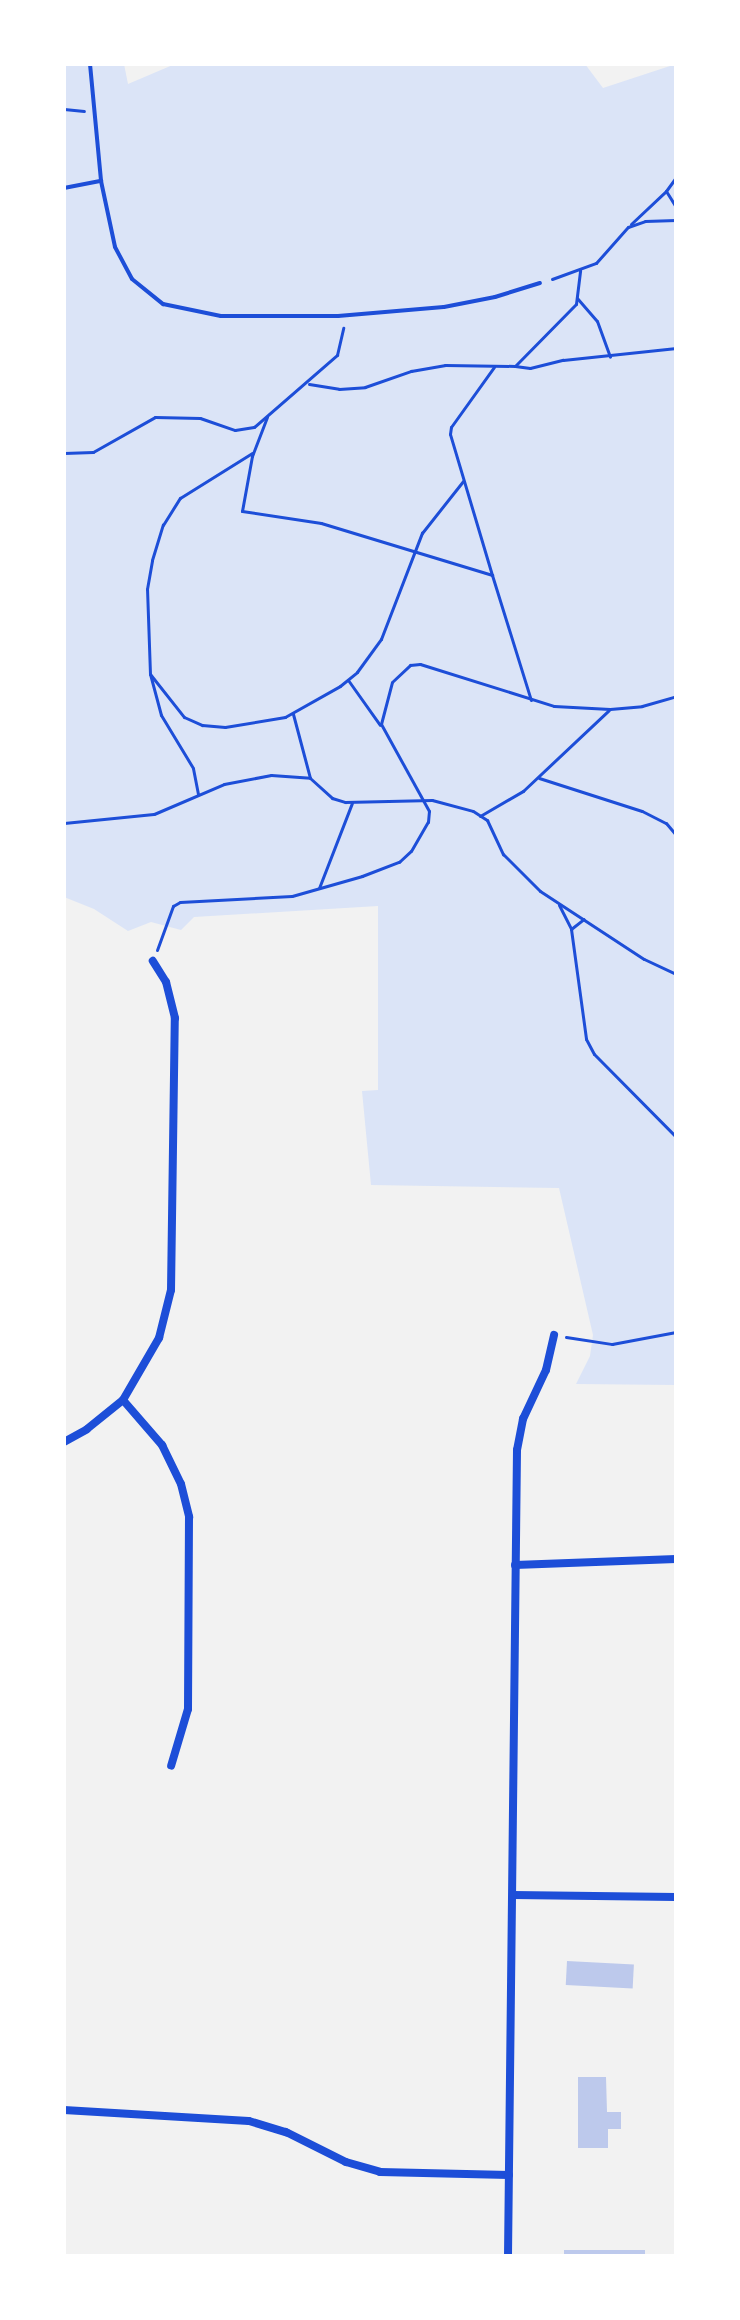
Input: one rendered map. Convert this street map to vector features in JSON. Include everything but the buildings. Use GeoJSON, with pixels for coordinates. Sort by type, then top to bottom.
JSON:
{"type":"FeatureCollection","features":[{"type":"Feature","properties":{"kind":"street"},"geometry":{"type":"LineString","coordinates":[[64,1442],[87,1429],[123,1400],[159,1338],[171,1290],[175,1018],[166,982],[153,961]]}},
{"type":"Feature","properties":{"kind":"street"},"geometry":{"type":"LineString","coordinates":[[508,2256],[519,1439],[546,1370],[554,1335]]}},
{"type":"Feature","properties":{"kind":"street"},"geometry":{"type":"LineString","coordinates":[[123,1400],[162,1445],[181,1484],[189,1517],[188,1709],[171,1766]]}},
{"type":"Feature","properties":{"kind":"street"},"geometry":{"type":"LineString","coordinates":[[515,1565],[676,1559]]}},
{"type":"Feature","properties":{"kind":"street"},"geometry":{"type":"LineString","coordinates":[[513,1895],[676,1897]]}},
{"type":"Feature","properties":{"kind":"street"},"geometry":{"type":"LineString","coordinates":[[64,2110],[249,2121],[286,2132],[346,2162],[380,2172],[509,2175]]}},
{"type":"Feature","properties":{"kind":"lane"},"geometry":{"type":"LineString","coordinates":[[90,64],[101,181],[115,247],[132,279],[163,304],[221,316],[343,316],[444,307],[495,297],[540,283]]}},
{"type":"Feature","properties":{"kind":"lane"},"geometry":{"type":"LineString","coordinates":[[64,188],[101,181]]}},
{"type":"Feature","properties":{"kind":"path"},"geometry":{"type":"LineString","coordinates":[[64,109],[96,111]]}},
{"type":"Feature","properties":{"kind":"path"},"geometry":{"type":"LineString","coordinates":[[540,283],[596,263],[676,177]]}},
{"type":"Feature","properties":{"kind":"path"},"geometry":{"type":"LineString","coordinates":[[666,191],[676,207]]}},
{"type":"Feature","properties":{"kind":"path"},"geometry":{"type":"LineString","coordinates":[[628,227],[645,221],[676,220]]}},
{"type":"Feature","properties":{"kind":"path"},"geometry":{"type":"LineString","coordinates":[[515,366],[565,316],[577,298],[580,270]]}},
{"type":"Feature","properties":{"kind":"path"},"geometry":{"type":"LineString","coordinates":[[577,298],[597,321],[610,357]]}},
{"type":"Feature","properties":{"kind":"path"},"geometry":{"type":"LineString","coordinates":[[64,453],[93,452],[155,417],[200,418],[244,431],[309,384],[337,355],[343,316]]}},
{"type":"Feature","properties":{"kind":"path"},"geometry":{"type":"LineString","coordinates":[[309,384],[339,389],[365,387],[411,371],[445,365],[530,368],[563,360],[676,348]]}},
{"type":"Feature","properties":{"kind":"path"},"geometry":{"type":"LineString","coordinates":[[494,367],[451,427],[452,446],[531,700]]}},
{"type":"Feature","properties":{"kind":"path"},"geometry":{"type":"LineString","coordinates":[[267,417],[252,453],[242,511],[321,523],[492,575]]}},
{"type":"Feature","properties":{"kind":"path"},"geometry":{"type":"LineString","coordinates":[[198,794],[193,768],[161,715],[150,674],[147,589],[163,525],[180,498],[252,453]]}},
{"type":"Feature","properties":{"kind":"path"},"geometry":{"type":"LineString","coordinates":[[150,674],[184,717],[202,725],[255,725],[293,714],[348,680],[381,639],[422,533],[463,481]]}},
{"type":"Feature","properties":{"kind":"path"},"geometry":{"type":"LineString","coordinates":[[382,728],[383,708],[392,682],[410,665],[420,664],[554,706],[610,709],[642,706],[676,696]]}},
{"type":"Feature","properties":{"kind":"path"},"geometry":{"type":"LineString","coordinates":[[153,961],[169,913],[180,902],[262,899],[319,888],[399,862],[411,851],[428,822],[429,811],[382,728],[348,680]]}},
{"type":"Feature","properties":{"kind":"path"},"geometry":{"type":"LineString","coordinates":[[480,816],[505,804],[539,778],[610,709]]}},
{"type":"Feature","properties":{"kind":"path"},"geometry":{"type":"LineString","coordinates":[[293,714],[310,778]]}},
{"type":"Feature","properties":{"kind":"path"},"geometry":{"type":"LineString","coordinates":[[64,823],[154,814],[198,794],[246,778],[298,775],[310,778],[332,798],[352,801],[423,799],[487,820],[503,854],[517,871],[557,902],[644,959],[676,974]]}},
{"type":"Feature","properties":{"kind":"path"},"geometry":{"type":"LineString","coordinates":[[539,778],[642,811],[666,823],[676,835]]}},
{"type":"Feature","properties":{"kind":"path"},"geometry":{"type":"LineString","coordinates":[[319,888],[352,801]]}},
{"type":"Feature","properties":{"kind":"path"},"geometry":{"type":"LineString","coordinates":[[557,902],[571,929],[586,1039],[594,1054],[676,1137]]}},
{"type":"Feature","properties":{"kind":"path"},"geometry":{"type":"LineString","coordinates":[[571,929],[584,919]]}},
{"type":"Feature","properties":{"kind":"path"},"geometry":{"type":"LineString","coordinates":[[554,1335],[612,1344],[676,1332]]}},
{"type":"Feature","properties":{"kind":"shaded area"},"geometry":{"type":"Polygon","coordinates":[[[64,64],[124,64],[128,84],[175,64],[585,64],[603,88],[676,64],[676,1385],[576,1384],[590,1356],[593,1335],[559,1188],[371,1185],[362,1091],[378,1090],[378,906],[194,917],[181,930],[151,922],[128,931],[94,909],[64,897],[64,64]]]}}]}
